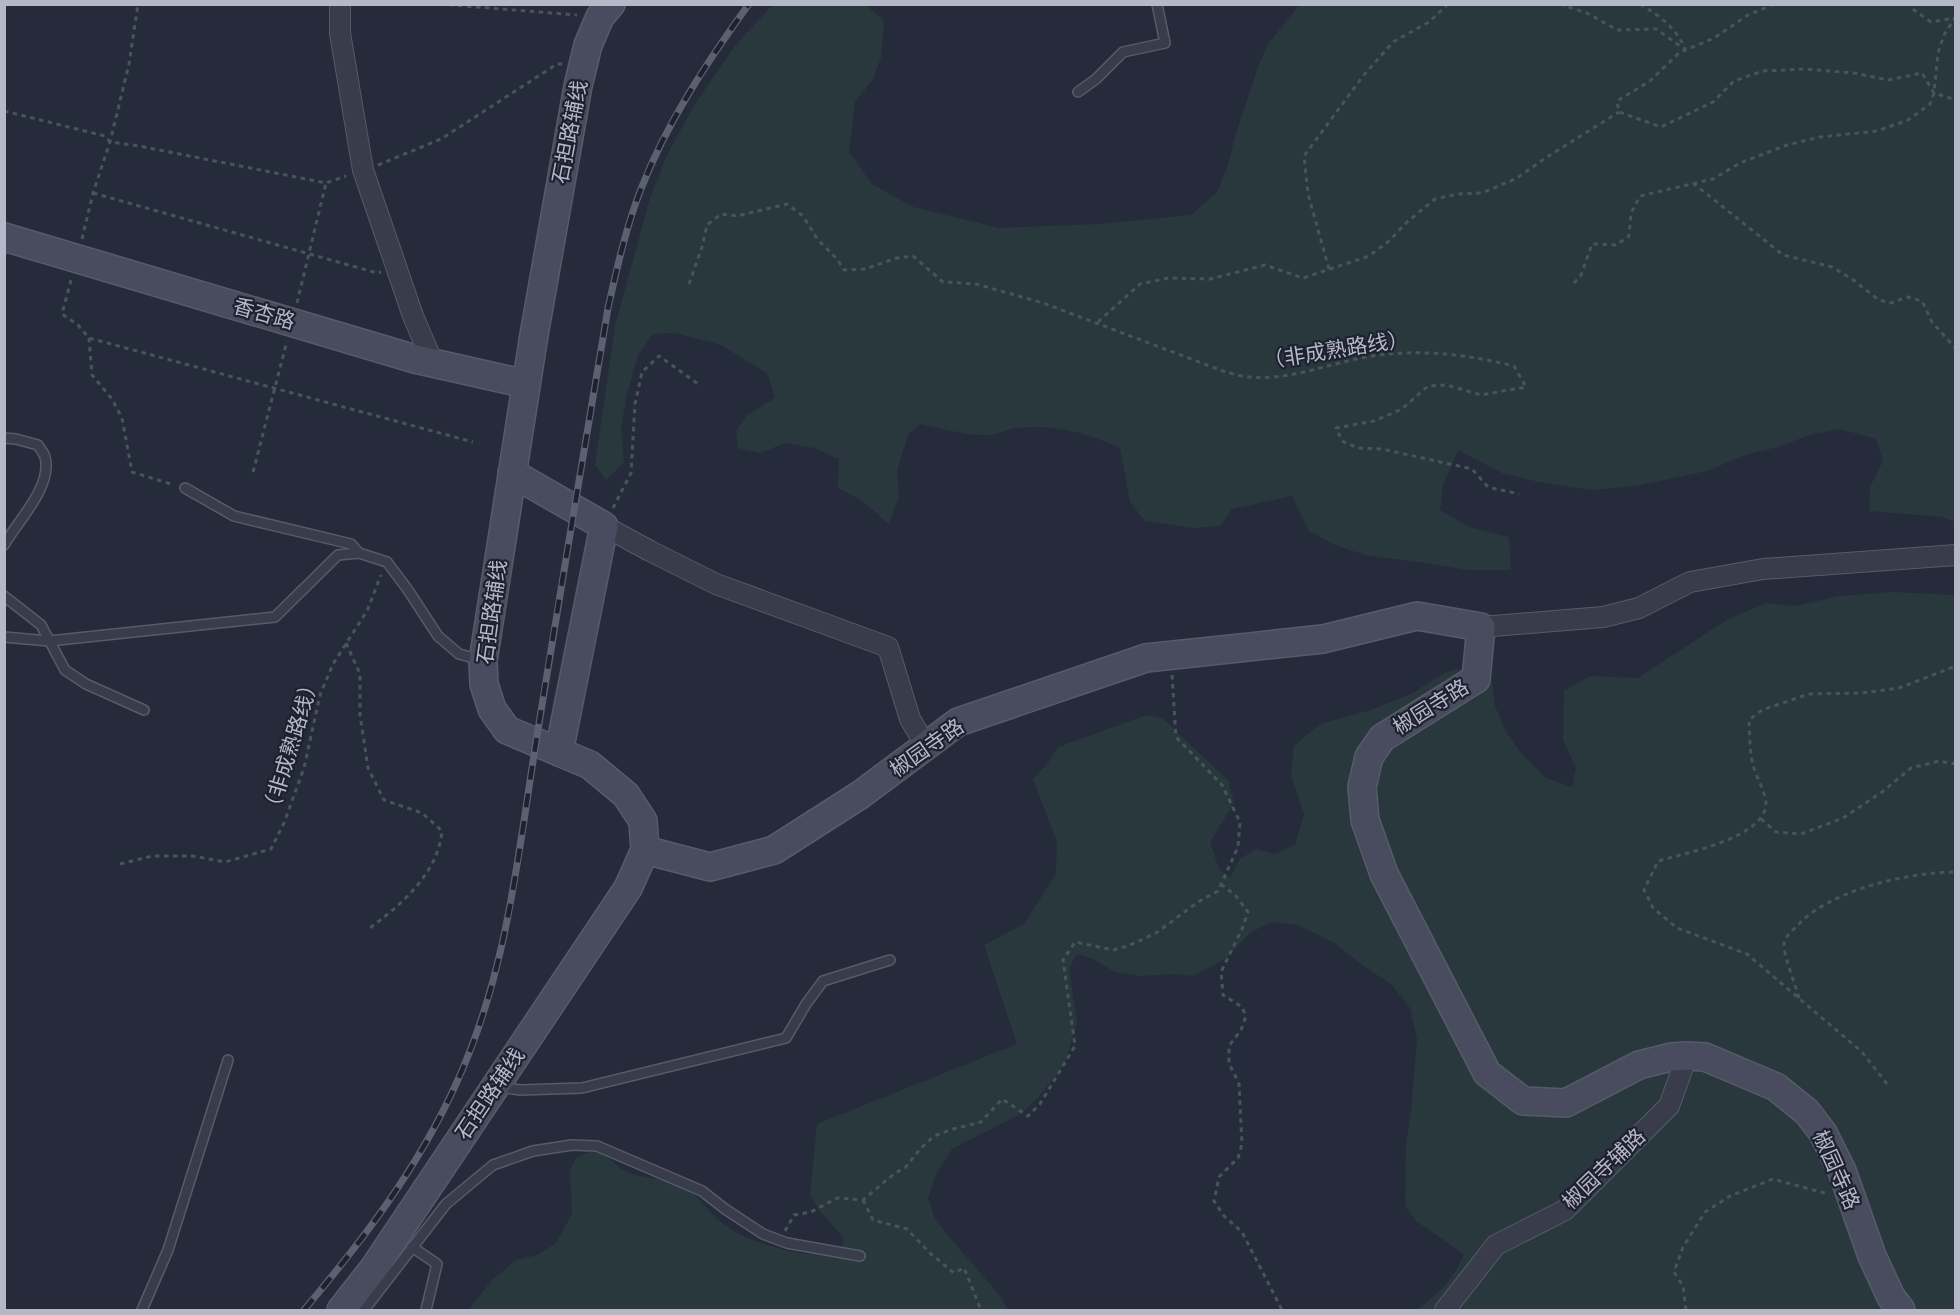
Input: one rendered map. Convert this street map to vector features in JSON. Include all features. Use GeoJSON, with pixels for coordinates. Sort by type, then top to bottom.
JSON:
{"type":"FeatureCollection","features":[{"type":"Feature","properties":{"kind":"street"},"geometry":{"type":"LineString","coordinates":[[340,4],[340,33],[363,170],[413,316],[432,363]]}},
{"type":"Feature","properties":{"kind":"street","name":"石担路辅线"},"geometry":{"type":"LineString","coordinates":[[341,1311],[374,1268],[628,888],[645,850],[643,822],[626,795],[590,765],[507,730],[492,709],[484,684],[483,661],[512,472],[576,97],[588,45],[606,11]]}},
{"type":"Feature","properties":{"kind":"street","name":"香杏路"},"geometry":{"type":"LineString","coordinates":[[4,237],[432,363],[526,384]]}},
{"type":"Feature","properties":{"kind":"street"},"geometry":{"type":"LineString","coordinates":[[512,472],[650,552],[716,584],[888,647],[909,719],[926,746]]}},
{"type":"Feature","properties":{"kind":"street"},"geometry":{"type":"LineString","coordinates":[[559,752],[604,526]]}},
{"type":"Feature","properties":{"kind":"street"},"geometry":{"type":"LineString","coordinates":[[1481,627],[1603,617],[1639,608],[1690,582],[1763,570],[1956,555]]}},
{"type":"Feature","properties":{"kind":"street","name":"椒园寺路"},"geometry":{"type":"LineString","coordinates":[[645,850],[710,867],[774,850],[860,795],[958,722],[1146,658],[1323,639],[1417,616],[1481,627],[1476,679],[1382,738],[1369,757],[1362,787],[1365,820],[1384,874],[1487,1073],[1523,1101],[1566,1103],[1640,1065],[1671,1057],[1687,1056],[1705,1057],[1776,1087],[1807,1112],[1823,1133],[1842,1172],[1872,1256],[1891,1297],[1901,1311]]}},
{"type":"Feature","properties":{"kind":"street","name":"椒园寺辅路"},"geometry":{"type":"LineString","coordinates":[[1445,1311],[1496,1245],[1565,1209],[1669,1106],[1687,1056]]}},
{"type":"Feature","properties":{"kind":"lane"},"geometry":{"type":"LineString","coordinates":[[1078,92],[1096,79],[1123,52],[1165,43],[1157,4]]}},
{"type":"Feature","properties":{"kind":"lane"},"geometry":{"type":"LineString","coordinates":[[4,438],[38,445],[45,457],[45,465],[41,489],[4,545]]}},
{"type":"Feature","properties":{"kind":"lane"},"geometry":{"type":"LineString","coordinates":[[185,488],[234,516],[351,543],[359,553]]}},
{"type":"Feature","properties":{"kind":"lane"},"geometry":{"type":"LineString","coordinates":[[4,637],[49,641],[275,617],[338,555],[359,553],[387,562],[438,636],[459,654],[483,661]]}},
{"type":"Feature","properties":{"kind":"lane"},"geometry":{"type":"LineString","coordinates":[[4,596],[41,625],[65,670],[86,684],[144,710]]}},
{"type":"Feature","properties":{"kind":"lane"},"geometry":{"type":"LineString","coordinates":[[495,1087],[520,1090],[582,1088],[786,1038],[823,981],[890,960]]}},
{"type":"Feature","properties":{"kind":"lane"},"geometry":{"type":"LineString","coordinates":[[142,1311],[168,1250],[228,1060]]}},
{"type":"Feature","properties":{"kind":"lane"},"geometry":{"type":"LineString","coordinates":[[364,1311],[446,1204],[493,1165],[533,1151],[572,1145],[597,1146],[702,1191],[763,1234],[780,1240],[860,1256]]}},
{"type":"Feature","properties":{"kind":"lane"},"geometry":{"type":"LineString","coordinates":[[412,1247],[437,1264],[426,1311]]}},
{"type":"Feature","properties":{"kind":"path"},"geometry":{"type":"LineString","coordinates":[[440,4],[606,11]]}},
{"type":"Feature","properties":{"kind":"path"},"geometry":{"type":"LineString","coordinates":[[1329,268],[1308,195],[1304,156],[1363,76],[1392,42],[1429,22],[1448,4]]}},
{"type":"Feature","properties":{"kind":"path"},"geometry":{"type":"LineString","coordinates":[[1560,4],[1589,14],[1617,30],[1656,29],[1686,50]]}},
{"type":"Feature","properties":{"kind":"path"},"geometry":{"type":"LineString","coordinates":[[1640,4],[1658,15],[1677,32],[1686,50]]}},
{"type":"Feature","properties":{"kind":"path"},"geometry":{"type":"LineString","coordinates":[[1619,111],[1617,101],[1650,81],[1679,53],[1714,38],[1748,15],[1774,4]]}},
{"type":"Feature","properties":{"kind":"path"},"geometry":{"type":"LineString","coordinates":[[1574,283],[1581,275],[1592,244],[1616,245],[1629,236],[1631,213],[1640,196],[1713,179],[1740,163],[1787,145],[1820,137],[1877,131],[1908,120],[1930,104],[1934,93],[1938,52],[1944,35],[1955,18],[1931,22],[1914,10],[1910,4]]}},
{"type":"Feature","properties":{"kind":"path"},"geometry":{"type":"LineString","coordinates":[[4,111],[105,136],[110,142],[326,183],[441,139],[557,64],[583,64]]}},
{"type":"Feature","properties":{"kind":"path"},"geometry":{"type":"LineString","coordinates":[[1619,111],[1661,126],[1713,102],[1734,81],[1763,71],[1806,69],[1854,73],[1888,80],[1922,73],[1934,93],[1956,100]]}},
{"type":"Feature","properties":{"kind":"path"},"geometry":{"type":"LineString","coordinates":[[1098,322],[1140,284],[1169,278],[1210,279],[1265,266],[1303,278],[1369,256],[1435,199],[1458,194],[1482,193],[1517,178],[1619,111]]}},
{"type":"Feature","properties":{"kind":"path"},"geometry":{"type":"LineString","coordinates":[[1693,183],[1783,255],[1832,267],[1879,300],[1891,303],[1907,297],[1922,301],[1932,322],[1956,349]]}},
{"type":"Feature","properties":{"kind":"path"},"geometry":{"type":"LineString","coordinates":[[93,193],[377,273],[397,268]]}},
{"type":"Feature","properties":{"kind":"path","name":"（非成熟路线）"},"geometry":{"type":"LineString","coordinates":[[689,284],[702,248],[707,225],[721,214],[737,216],[787,204],[802,216],[818,240],[837,259],[844,270],[865,269],[897,258],[913,256],[943,282],[976,284],[1009,292],[1098,322],[1135,339],[1223,371],[1249,378],[1293,374],[1371,356],[1430,351],[1476,357],[1514,366],[1526,387],[1481,395],[1447,385],[1428,386],[1402,409],[1374,421],[1336,428],[1342,441],[1358,448],[1392,451],[1472,469],[1488,487],[1519,494]]}},
{"type":"Feature","properties":{"kind":"path"},"geometry":{"type":"LineString","coordinates":[[89,338],[92,375],[112,399],[122,418],[132,472],[185,488]]}},
{"type":"Feature","properties":{"kind":"path"},"geometry":{"type":"LineString","coordinates":[[604,526],[631,473],[635,404],[642,372],[659,356],[701,386]]}},
{"type":"Feature","properties":{"kind":"path","name":"（非成熟路线）"},"geometry":{"type":"LineString","coordinates":[[120,864],[152,856],[193,856],[225,862],[271,849],[284,822],[304,768],[320,695],[333,664],[367,611],[387,562]]}},
{"type":"Feature","properties":{"kind":"path"},"geometry":{"type":"LineString","coordinates":[[346,643],[360,674],[360,715],[368,768],[384,800],[422,813],[442,831],[440,845],[425,875],[396,909],[367,930]]}},
{"type":"Feature","properties":{"kind":"path"},"geometry":{"type":"LineString","coordinates":[[780,1240],[794,1215],[811,1212],[837,1197],[863,1200],[895,1173],[905,1168],[920,1149],[934,1137],[953,1128],[981,1122],[1002,1099],[1028,1116],[1040,1104],[1075,1046],[1062,960],[1075,942],[1113,950],[1128,946],[1156,933],[1198,902],[1218,891],[1238,847],[1239,822],[1222,785],[1176,737],[1170,655]]}},
{"type":"Feature","properties":{"kind":"path"},"geometry":{"type":"LineString","coordinates":[[1887,1084],[1862,1052],[1747,954],[1677,928],[1653,908],[1644,890],[1658,861],[1733,838],[1754,827],[1766,812],[1766,798],[1754,769],[1749,720],[1762,710],[1809,694],[1862,693],[1899,688],[1956,666]]}},
{"type":"Feature","properties":{"kind":"path"},"geometry":{"type":"LineString","coordinates":[[1761,819],[1776,832],[1802,834],[1843,818],[1882,792],[1911,768],[1939,761],[1956,764]]}},
{"type":"Feature","properties":{"kind":"path"},"geometry":{"type":"LineString","coordinates":[[1800,999],[1784,946],[1788,936],[1803,920],[1831,901],[1858,889],[1913,877],[1956,872]]}},
{"type":"Feature","properties":{"kind":"path"},"geometry":{"type":"LineString","coordinates":[[1221,884],[1236,896],[1248,912],[1221,972],[1223,995],[1242,1008],[1246,1017],[1241,1030],[1229,1046],[1229,1063],[1239,1084],[1242,1143],[1238,1158],[1219,1178],[1214,1201],[1224,1216],[1242,1232],[1282,1311]]}},
{"type":"Feature","properties":{"kind":"path"},"geometry":{"type":"LineString","coordinates":[[1686,1311],[1683,1286],[1674,1272],[1683,1247],[1705,1212],[1730,1196],[1773,1179],[1824,1192],[1854,1207]]}},
{"type":"Feature","properties":{"kind":"path"},"geometry":{"type":"LineString","coordinates":[[863,1200],[873,1220],[907,1229],[931,1254],[954,1273],[963,1268],[981,1311]]}},
{"type":"Feature","properties":{"kind":"shaded area"},"geometry":{"type":"Polygon","coordinates":[[[773,4],[866,5],[884,21],[881,58],[872,81],[855,102],[849,152],[872,184],[913,207],[999,228],[1100,224],[1191,215],[1217,192],[1228,165],[1258,67],[1268,44],[1299,5],[1955,5],[1955,522],[1942,517],[1869,511],[1870,487],[1883,461],[1876,439],[1840,429],[1812,434],[1778,447],[1748,454],[1707,471],[1635,486],[1592,490],[1539,482],[1502,473],[1458,450],[1443,485],[1440,510],[1472,528],[1509,537],[1511,570],[1466,570],[1365,555],[1335,545],[1309,531],[1292,496],[1232,509],[1220,526],[1195,528],[1145,521],[1130,502],[1120,448],[1107,442],[1056,428],[1016,428],[980,435],[920,424],[908,435],[897,471],[899,496],[889,524],[861,500],[838,488],[839,459],[814,448],[785,443],[760,453],[738,448],[736,431],[746,416],[775,398],[767,373],[721,345],[675,333],[653,334],[638,355],[626,398],[621,429],[624,462],[606,480],[595,465],[615,326],[650,198],[668,153],[695,104],[734,47],[773,4]]]}},
{"type":"Feature","properties":{"kind":"shaded area"},"geometry":{"type":"Polygon","coordinates":[[[1893,592],[1955,595],[1955,1310],[1415,1310],[1444,1286],[1455,1272],[1464,1254],[1416,1221],[1405,1206],[1406,1146],[1417,1039],[1410,1008],[1392,985],[1333,942],[1298,925],[1272,922],[1251,932],[1226,958],[1194,976],[1172,974],[1140,976],[1115,972],[1093,959],[1077,954],[1069,968],[1077,1023],[1064,1065],[1042,1093],[1021,1114],[952,1149],[936,1174],[928,1198],[935,1220],[1000,1296],[1008,1310],[468,1310],[492,1280],[516,1260],[537,1255],[555,1244],[572,1214],[570,1172],[575,1159],[590,1152],[602,1154],[634,1175],[670,1181],[684,1187],[725,1225],[757,1242],[800,1253],[843,1255],[843,1237],[820,1211],[810,1195],[817,1124],[1017,1044],[984,945],[1024,924],[1056,874],[1057,842],[1033,779],[1048,763],[1058,747],[1147,715],[1162,718],[1228,780],[1234,803],[1210,842],[1219,869],[1230,878],[1240,859],[1256,849],[1275,854],[1295,845],[1304,814],[1291,775],[1294,746],[1320,724],[1371,710],[1411,694],[1446,672],[1468,667],[1491,674],[1495,706],[1506,732],[1521,753],[1546,778],[1572,787],[1576,768],[1563,740],[1564,691],[1590,676],[1638,678],[1728,619],[1767,603],[1795,606],[1839,596],[1893,592]]]}},
{"type":"Feature","properties":{"kind":"railway"},"geometry":{"type":"LineString","coordinates":[[304,1310],[368,1230],[407,1174],[441,1115],[473,1042],[499,958],[508,916],[608,308],[622,248],[641,189],[663,140],[703,70],[749,4]]}}]}
